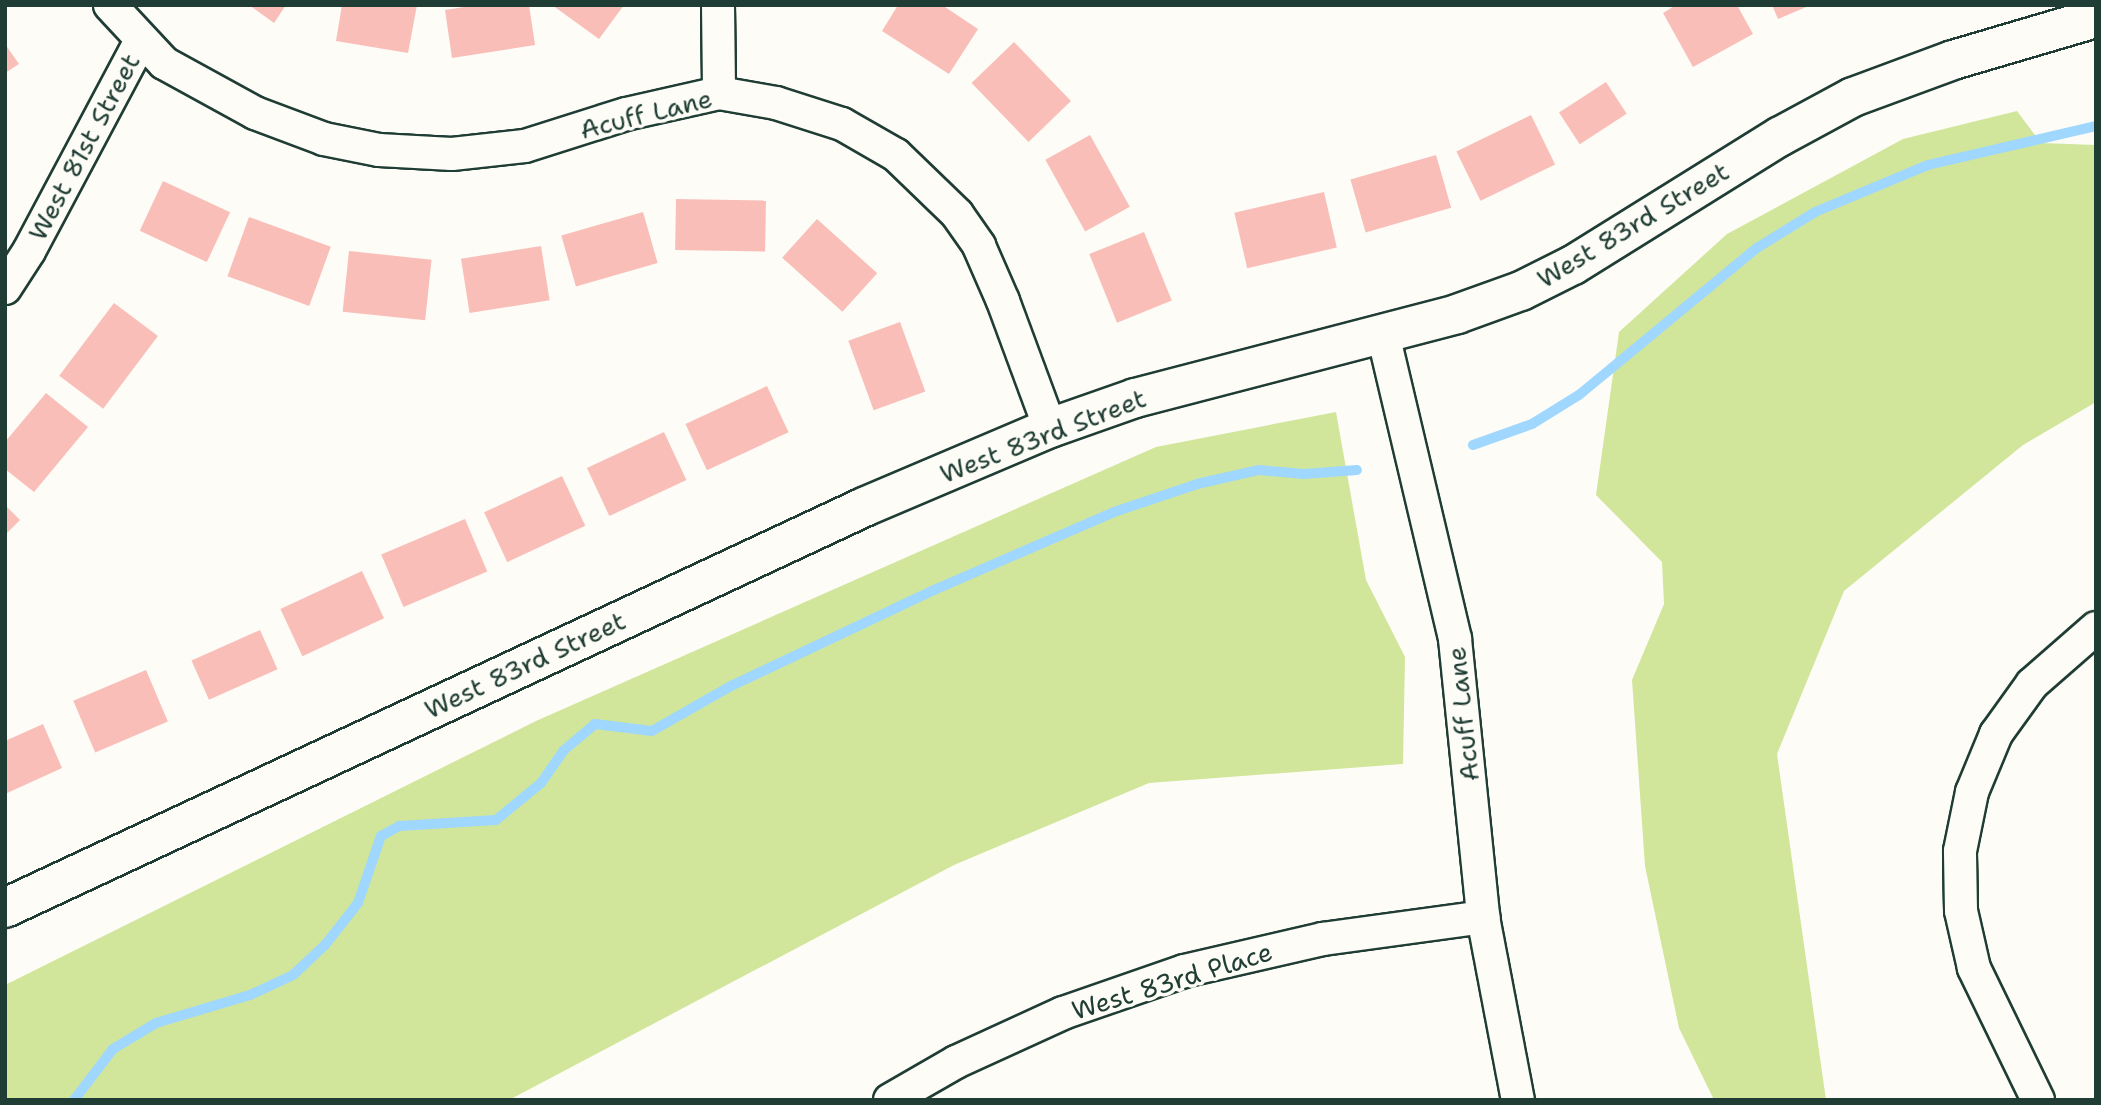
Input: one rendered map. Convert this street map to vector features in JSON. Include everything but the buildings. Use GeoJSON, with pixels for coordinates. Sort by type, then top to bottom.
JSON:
{"type":"FeatureCollection","features":[{"type":"Feature","properties":{"kind":"street","name":"Acuff Lane"},"geometry":{"type":"LineString","coordinates":[[110,5],[140,42],[164,63],[255,113],[324,139],[379,150],[452,154],[526,146],[626,114],[719,93],[776,103],[842,124],[896,155],[937,190],[979,246],[1050,428]]}},
{"type":"Feature","properties":{"kind":"street"},"geometry":{"type":"LineString","coordinates":[[718,5],[719,93]]}},
{"type":"Feature","properties":{"kind":"street","name":"West 83rd Street"},"geometry":{"type":"LineString","coordinates":[[5,908],[864,507],[1050,428],[1135,398],[1383,334],[1521,292],[1573,265],[1779,137],[1853,97],[1953,60],[2096,18]]}},
{"type":"Feature","properties":{"kind":"street","name":"West 81st Street"},"geometry":{"type":"LineString","coordinates":[[5,288],[140,42]]}},
{"type":"Feature","properties":{"kind":"street","name":"Acuff Lane"},"geometry":{"type":"LineString","coordinates":[[1383,334],[1455,639],[1483,917],[1518,1100]]}},
{"type":"Feature","properties":{"kind":"street"},"geometry":{"type":"LineString","coordinates":[[2038,1100],[1975,968],[1961,911],[1960,851],[1972,792],[1996,734],[2032,684],[2096,628]]}},
{"type":"Feature","properties":{"kind":"street","name":"West 83rd Place"},"geometry":{"type":"LineString","coordinates":[[890,1100],[922,1092],[1063,1013],[1184,971],[1312,941],[1483,917]]}},
{"type":"Feature","properties":{"kind":"green space"},"geometry":{"type":"Polygon","coordinates":[[[2017,111],[2041,143],[2096,145],[2096,402],[2023,445],[1844,591],[1777,754],[1826,1100],[1714,1100],[1679,1028],[1645,866],[1632,680],[1664,604],[1662,562],[1596,495],[1619,332],[1727,234],[1903,139],[2017,111]]]}},
{"type":"Feature","properties":{"kind":"green space"},"geometry":{"type":"Polygon","coordinates":[[[1336,412],[1366,580],[1405,657],[1403,764],[1149,783],[954,865],[509,1100],[5,1100],[5,985],[536,721],[1156,447],[1336,412]]]}},
{"type":"Feature","properties":{"kind":"waterway"},"geometry":{"type":"LineString","coordinates":[[1473,445],[1532,424],[1579,395],[1757,248],[1815,212],[1928,165],[2096,126]]}},
{"type":"Feature","properties":{"kind":"waterway"},"geometry":{"type":"LineString","coordinates":[[74,1100],[113,1049],[156,1023],[250,995],[293,975],[325,945],[358,903],[381,836],[399,826],[496,820],[541,783],[563,751],[595,724],[652,731],[731,686],[934,590],[1114,512],[1197,484],[1259,470],[1304,474],[1357,470]]}}]}
